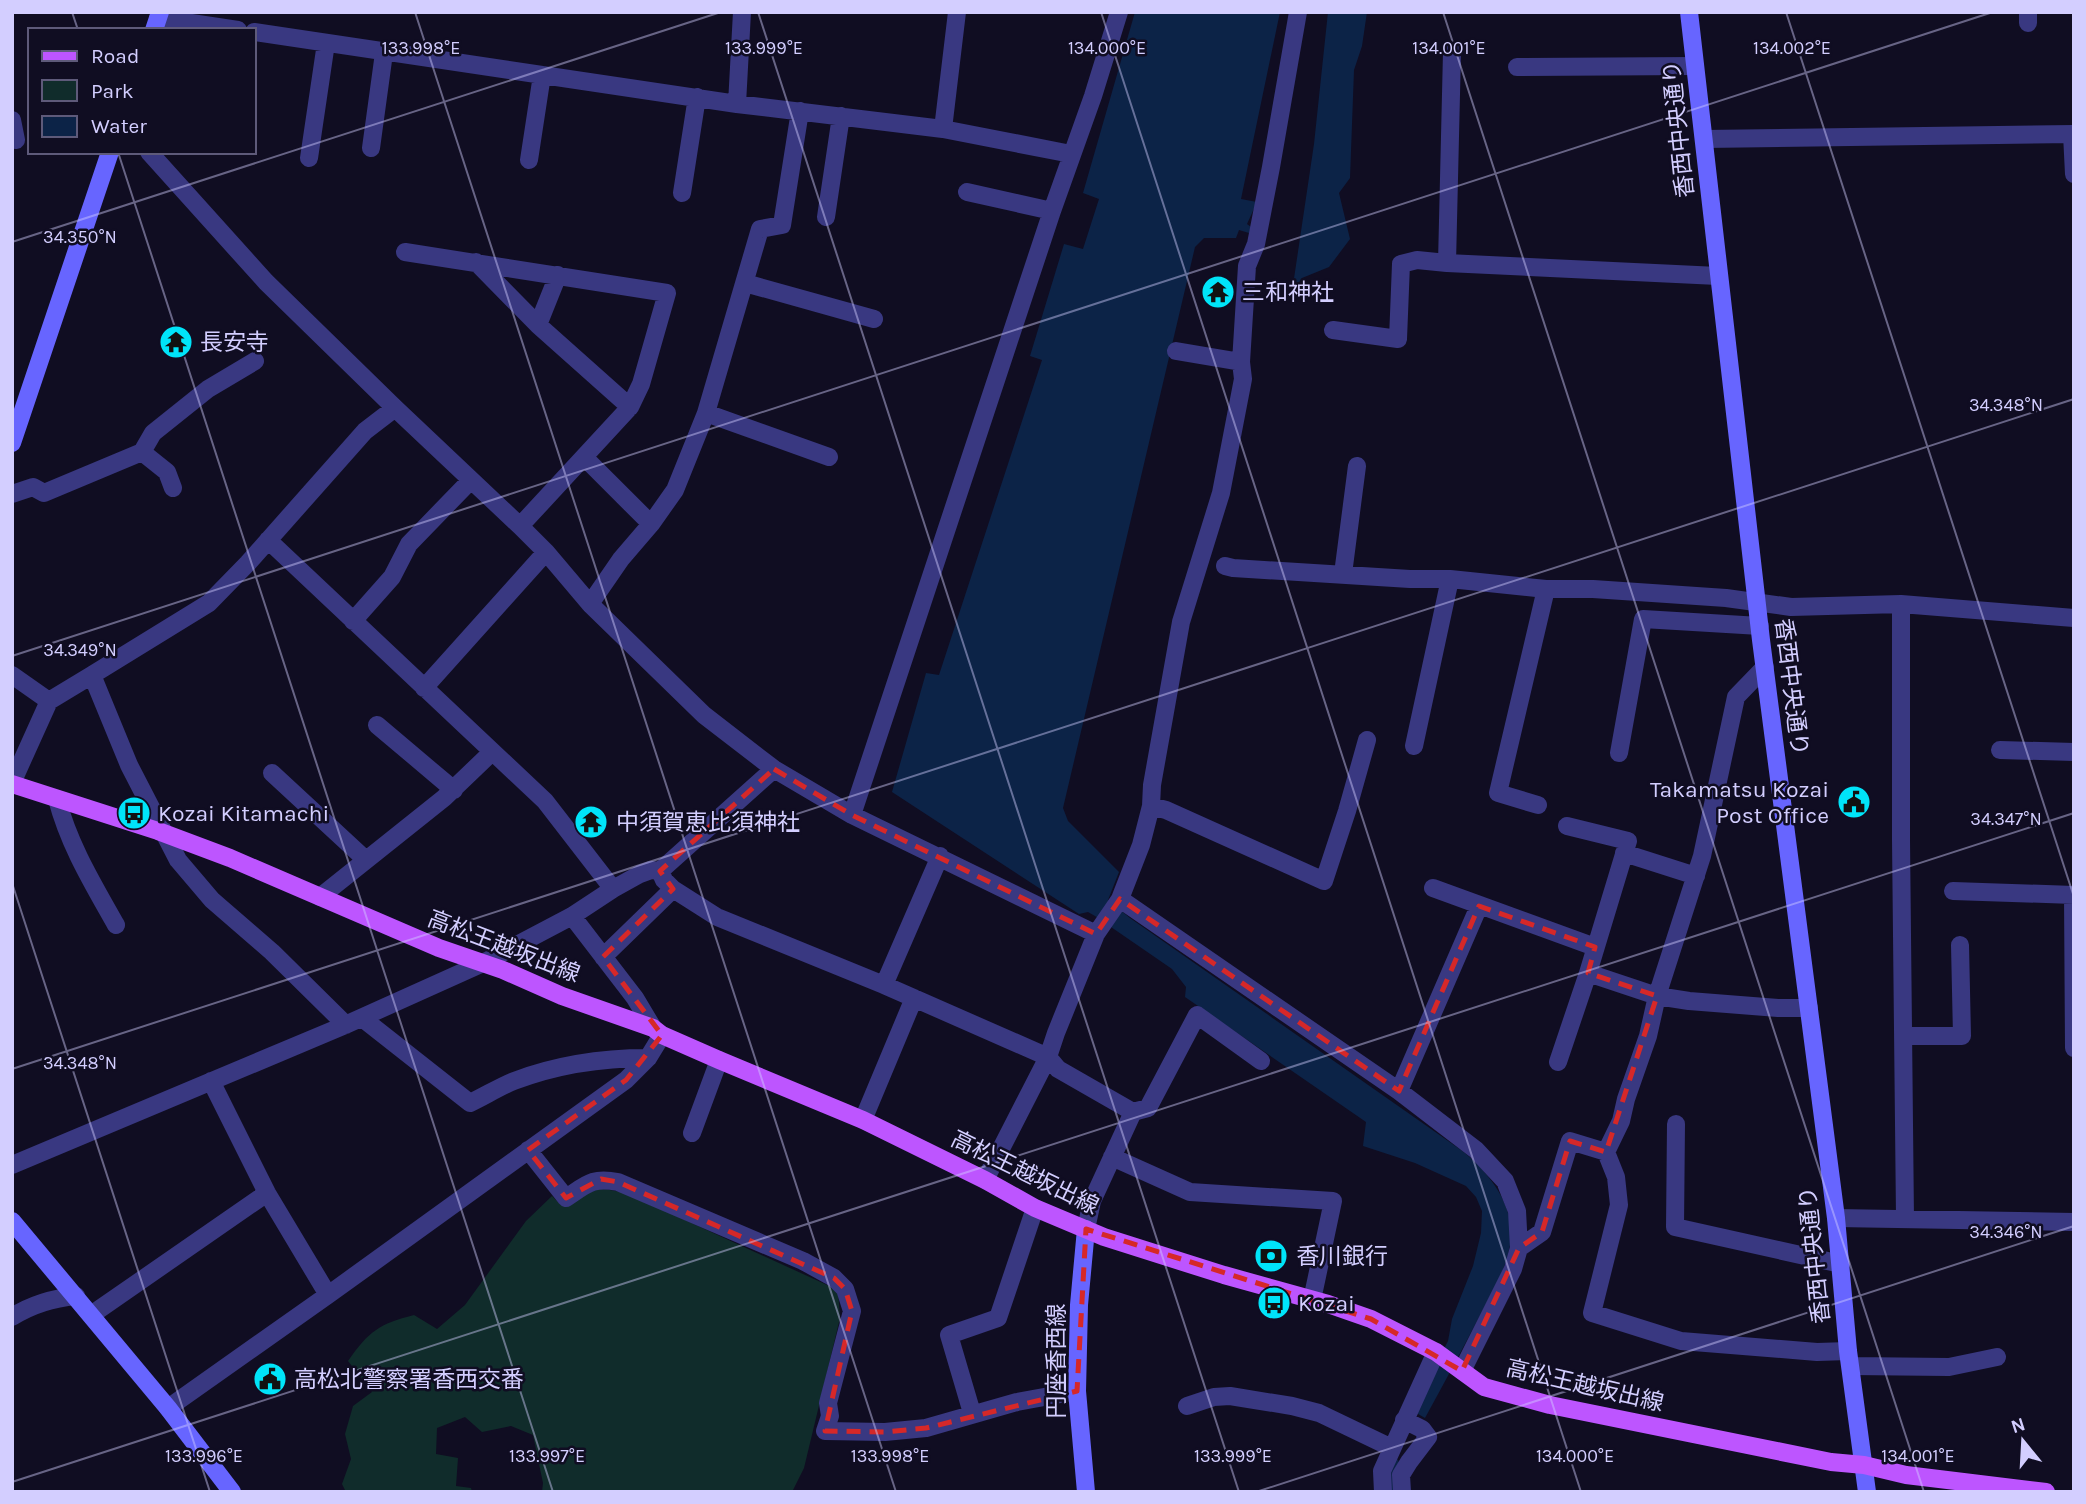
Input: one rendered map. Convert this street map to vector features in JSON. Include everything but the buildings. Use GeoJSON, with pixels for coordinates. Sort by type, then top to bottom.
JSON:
{"type":"FeatureCollection","features":[{"type":"Feature","properties":{"kind":"main road","name":"高松王越坂出線"},"geometry":{"type":"LineString","coordinates":[[12,783],[230,858],[439,948],[657,1032],[863,1120],[985,1180],[1035,1208],[1086,1229],[1371,1320],[1436,1352],[1484,1387],[1550,1405],[1831,1462],[1864,1465],[1906,1475],[2046,1492]]}},
{"type":"Feature","properties":{"kind":"street"},"geometry":{"type":"LineString","coordinates":[[737,104],[743,12]]}},
{"type":"Feature","properties":{"kind":"street"},"geometry":{"type":"LineString","coordinates":[[943,129],[957,12]]}},
{"type":"Feature","properties":{"kind":"street"},"geometry":{"type":"LineString","coordinates":[[852,815],[1119,12]]}},
{"type":"Feature","properties":{"kind":"street"},"geometry":{"type":"LineString","coordinates":[[985,1180],[1048,1057],[1099,929],[1119,901],[1151,806],[1152,785],[1181,622],[1221,493],[1243,379],[1241,362],[1247,266],[1256,244],[1264,205],[1298,12]]}},
{"type":"Feature","properties":{"kind":"street","name":"香西中央通り"},"geometry":{"type":"LineString","coordinates":[[1689,12],[1757,602],[1836,1217],[1849,1359],[1867,1492]]}},
{"type":"Feature","properties":{"kind":"street"},"geometry":{"type":"LineString","coordinates":[[158,20],[222,28]]}},
{"type":"Feature","properties":{"kind":"street"},"geometry":{"type":"LineString","coordinates":[[256,32],[737,104],[943,129],[1071,154]]}},
{"type":"Feature","properties":{"kind":"street"},"geometry":{"type":"LineString","coordinates":[[309,158],[326,43]]}},
{"type":"Feature","properties":{"kind":"street"},"geometry":{"type":"LineString","coordinates":[[1447,263],[1452,52]]}},
{"type":"Feature","properties":{"kind":"street"},"geometry":{"type":"LineString","coordinates":[[371,148],[384,53]]}},
{"type":"Feature","properties":{"kind":"street"},"geometry":{"type":"LineString","coordinates":[[1517,66],[1695,65]]}},
{"type":"Feature","properties":{"kind":"street"},"geometry":{"type":"LineString","coordinates":[[529,160],[542,75]]}},
{"type":"Feature","properties":{"kind":"street"},"geometry":{"type":"LineString","coordinates":[[682,193],[697,97]]}},
{"type":"Feature","properties":{"kind":"street"},"geometry":{"type":"LineString","coordinates":[[590,604],[675,490],[706,413],[760,229],[782,225],[800,111]]}},
{"type":"Feature","properties":{"kind":"street"},"geometry":{"type":"LineString","coordinates":[[826,217],[841,116]]}},
{"type":"Feature","properties":{"kind":"street"},"geometry":{"type":"LineString","coordinates":[[12,120],[19,139]]}},
{"type":"Feature","properties":{"kind":"street"},"geometry":{"type":"LineString","coordinates":[[1704,139],[2073,134],[2074,173]]}},
{"type":"Feature","properties":{"kind":"street"},"geometry":{"type":"LineString","coordinates":[[12,443],[109,154]]}},
{"type":"Feature","properties":{"kind":"street"},"geometry":{"type":"LineString","coordinates":[[151,154],[266,282],[520,526],[590,604],[704,715],[774,769],[852,815],[1099,929]]}},
{"type":"Feature","properties":{"kind":"street"},"geometry":{"type":"LineString","coordinates":[[967,191],[1052,211]]}},
{"type":"Feature","properties":{"kind":"street"},"geometry":{"type":"LineString","coordinates":[[405,252],[667,293],[641,384],[630,407],[520,526]]}},
{"type":"Feature","properties":{"kind":"street"},"geometry":{"type":"LineString","coordinates":[[1334,330],[1398,339],[1401,264],[1417,260],[1718,276]]}},
{"type":"Feature","properties":{"kind":"street"},"geometry":{"type":"LineString","coordinates":[[476,262],[538,325],[630,407]]}},
{"type":"Feature","properties":{"kind":"street"},"geometry":{"type":"LineString","coordinates":[[538,325],[558,275]]}},
{"type":"Feature","properties":{"kind":"street"},"geometry":{"type":"LineString","coordinates":[[744,283],[874,319]]}},
{"type":"Feature","properties":{"kind":"street"},"geometry":{"type":"LineString","coordinates":[[1176,351],[1241,362]]}},
{"type":"Feature","properties":{"kind":"street"},"geometry":{"type":"LineString","coordinates":[[12,494],[33,487],[44,493],[142,452],[153,433],[208,389],[256,361]]}},
{"type":"Feature","properties":{"kind":"street"},"geometry":{"type":"LineString","coordinates":[[12,783],[49,701],[209,603],[365,431],[395,408]]}},
{"type":"Feature","properties":{"kind":"street"},"geometry":{"type":"LineString","coordinates":[[706,413],[829,457]]}},
{"type":"Feature","properties":{"kind":"street"},"geometry":{"type":"LineString","coordinates":[[142,452],[167,472],[173,488]]}},
{"type":"Feature","properties":{"kind":"street"},"geometry":{"type":"LineString","coordinates":[[584,457],[651,524]]}},
{"type":"Feature","properties":{"kind":"street"},"geometry":{"type":"LineString","coordinates":[[1343,574],[1357,466]]}},
{"type":"Feature","properties":{"kind":"street"},"geometry":{"type":"LineString","coordinates":[[353,621],[393,577],[409,544],[471,480]]}},
{"type":"Feature","properties":{"kind":"street"},"geometry":{"type":"LineString","coordinates":[[268,540],[545,801],[613,889]]}},
{"type":"Feature","properties":{"kind":"street"},"geometry":{"type":"LineString","coordinates":[[424,688],[545,552]]}},
{"type":"Feature","properties":{"kind":"street"},"geometry":{"type":"LineString","coordinates":[[1225,566],[1410,579],[1450,579],[1546,589],[1593,589],[1726,598],[1791,607],[1902,604],[2074,618]]}},
{"type":"Feature","properties":{"kind":"street"},"geometry":{"type":"LineString","coordinates":[[1414,747],[1450,579]]}},
{"type":"Feature","properties":{"kind":"street"},"geometry":{"type":"LineString","coordinates":[[1538,805],[1498,793],[1546,589]]}},
{"type":"Feature","properties":{"kind":"street"},"geometry":{"type":"LineString","coordinates":[[1902,604],[1901,840],[1905,1218]]}},
{"type":"Feature","properties":{"kind":"street"},"geometry":{"type":"LineString","coordinates":[[1619,753],[1643,619],[1760,626]]}},
{"type":"Feature","properties":{"kind":"street"},"geometry":{"type":"LineString","coordinates":[[1765,667],[1737,696],[1702,856],[1657,996],[1648,1036],[1620,1121],[1606,1152],[1616,1177],[1619,1205],[1592,1313],[1681,1341],[1817,1352],[1849,1359],[1949,1367],[1997,1357]]}},
{"type":"Feature","properties":{"kind":"street"},"geometry":{"type":"LineString","coordinates":[[12,674],[49,701]]}},
{"type":"Feature","properties":{"kind":"street"},"geometry":{"type":"LineString","coordinates":[[92,675],[129,765],[177,860],[212,900],[354,1021],[470,1103],[514,1081],[562,1067],[618,1058],[648,1058]]}},
{"type":"Feature","properties":{"kind":"street"},"geometry":{"type":"LineString","coordinates":[[377,725],[454,790]]}},
{"type":"Feature","properties":{"kind":"street"},"geometry":{"type":"LineString","coordinates":[[1151,806],[1166,810],[1324,881],[1367,740]]}},
{"type":"Feature","properties":{"kind":"street"},"geometry":{"type":"LineString","coordinates":[[2000,750],[2074,752]]}},
{"type":"Feature","properties":{"kind":"street"},"geometry":{"type":"LineString","coordinates":[[320,897],[454,790],[492,751]]}},
{"type":"Feature","properties":{"kind":"street"},"geometry":{"type":"LineString","coordinates":[[12,1165],[354,1021],[483,963],[572,916],[613,889],[651,870],[660,871],[774,769]]}},
{"type":"Feature","properties":{"kind":"street"},"geometry":{"type":"LineString","coordinates":[[272,773],[366,860]]}},
{"type":"Feature","properties":{"kind":"street"},"geometry":{"type":"LineString","coordinates":[[57,799],[64,825],[78,858],[116,925]]}},
{"type":"Feature","properties":{"kind":"street"},"geometry":{"type":"LineString","coordinates":[[1558,1062],[1628,841],[1567,826]]}},
{"type":"Feature","properties":{"kind":"street"},"geometry":{"type":"LineString","coordinates":[[1624,853],[1696,876]]}},
{"type":"Feature","properties":{"kind":"street"},"geometry":{"type":"LineString","coordinates":[[884,985],[940,856]]}},
{"type":"Feature","properties":{"kind":"street"},"geometry":{"type":"LineString","coordinates":[[660,871],[673,889],[717,917],[884,985],[1048,1057],[1058,1069],[1133,1112],[1148,1108],[1197,1015],[1261,1061]]}},
{"type":"Feature","properties":{"kind":"street"},"geometry":{"type":"LineString","coordinates":[[1433,888],[1595,947]]}},
{"type":"Feature","properties":{"kind":"street"},"geometry":{"type":"LineString","coordinates":[[603,957],[673,889]]}},
{"type":"Feature","properties":{"kind":"street"},"geometry":{"type":"LineString","coordinates":[[1953,891],[2073,895],[2074,1048]]}},
{"type":"Feature","properties":{"kind":"street"},"geometry":{"type":"LineString","coordinates":[[1119,901],[1399,1091],[1476,1150],[1505,1181],[1517,1211],[1518,1248],[1513,1269],[1462,1371]]}},
{"type":"Feature","properties":{"kind":"street"},"geometry":{"type":"LineString","coordinates":[[1399,1091],[1479,906]]}},
{"type":"Feature","properties":{"kind":"street"},"geometry":{"type":"LineString","coordinates":[[168,1408],[328,1296],[626,1080],[648,1058],[657,1032],[635,998],[572,916]]}},
{"type":"Feature","properties":{"kind":"street"},"geometry":{"type":"LineString","coordinates":[[1904,1037],[1962,1036],[1960,945]]}},
{"type":"Feature","properties":{"kind":"street"},"geometry":{"type":"LineString","coordinates":[[1588,973],[1657,996],[1727,1004],[1809,1008]]}},
{"type":"Feature","properties":{"kind":"street"},"geometry":{"type":"LineString","coordinates":[[863,1120],[914,998]]}},
{"type":"Feature","properties":{"kind":"street"},"geometry":{"type":"LineString","coordinates":[[692,1133],[719,1060]]}},
{"type":"Feature","properties":{"kind":"street"},"geometry":{"type":"LineString","coordinates":[[211,1081],[267,1193],[328,1296]]}},
{"type":"Feature","properties":{"kind":"street"},"geometry":{"type":"LineString","coordinates":[[1086,1229],[1092,1201],[1133,1112]]}},
{"type":"Feature","properties":{"kind":"street"},"geometry":{"type":"LineString","coordinates":[[1676,1124],[1675,1227],[1841,1264]]}},
{"type":"Feature","properties":{"kind":"street"},"geometry":{"type":"LineString","coordinates":[[1518,1248],[1542,1232],[1570,1141],[1606,1152]]}},
{"type":"Feature","properties":{"kind":"street"},"geometry":{"type":"LineString","coordinates":[[528,1150],[566,1198],[588,1183],[601,1179],[618,1182],[803,1261],[834,1278],[845,1289],[852,1311],[828,1403],[830,1416],[825,1431],[885,1432],[926,1428],[972,1413],[1077,1391]]}},
{"type":"Feature","properties":{"kind":"street"},"geometry":{"type":"LineString","coordinates":[[1112,1157],[1190,1192],[1333,1200],[1312,1300]]}},
{"type":"Feature","properties":{"kind":"street"},"geometry":{"type":"LineString","coordinates":[[91,1315],[267,1193]]}},
{"type":"Feature","properties":{"kind":"street"},"geometry":{"type":"LineString","coordinates":[[972,1413],[949,1335],[998,1318],[1035,1208]]}},
{"type":"Feature","properties":{"kind":"street"},"geometry":{"type":"LineString","coordinates":[[1836,1217],[2074,1222]]}},
{"type":"Feature","properties":{"kind":"street"},"geometry":{"type":"LineString","coordinates":[[12,1221],[168,1408],[232,1492]]}},
{"type":"Feature","properties":{"kind":"street","name":"円座香西線"},"geometry":{"type":"LineString","coordinates":[[1086,1229],[1079,1306],[1077,1391],[1086,1492]]}},
{"type":"Feature","properties":{"kind":"street"},"geometry":{"type":"LineString","coordinates":[[12,1317],[21,1311],[59,1298],[76,1296]]}},
{"type":"Feature","properties":{"kind":"street"},"geometry":{"type":"LineString","coordinates":[[1404,1420],[1422,1429],[1428,1437],[1409,1461],[1401,1483],[1382,1488],[1382,1472],[1404,1420],[1436,1352]]}},
{"type":"Feature","properties":{"kind":"street"},"geometry":{"type":"LineString","coordinates":[[1187,1406],[1214,1397],[1230,1396],[1292,1406],[1319,1413],[1392,1448]]}},
{"type":"Feature","properties":{"kind":"highlighted area"},"geometry":{"type":"Polygon","coordinates":[[[774,769],[852,815],[1096,934],[1120,899],[1399,1091],[1479,906],[1595,947],[1588,973],[1657,996],[1606,1152],[1570,1141],[1542,1232],[1519,1248],[1462,1371],[1371,1319],[1086,1229],[1077,1391],[926,1428],[885,1432],[825,1431],[852,1311],[845,1289],[834,1278],[618,1182],[601,1179],[566,1198],[528,1150],[626,1080],[662,1035],[603,957],[673,889],[660,871],[774,769]]]}},
{"type":"Feature","properties":{"kind":"green space"},"geometry":{"type":"Polygon","coordinates":[[[599,1188],[626,1193],[838,1290],[840,1318],[804,1468],[792,1492],[542,1492],[543,1483],[533,1435],[511,1426],[482,1432],[465,1417],[437,1428],[436,1454],[458,1458],[456,1486],[471,1488],[472,1492],[346,1492],[342,1484],[351,1459],[345,1434],[353,1406],[372,1392],[348,1361],[362,1342],[383,1326],[414,1315],[437,1329],[465,1305],[526,1221],[552,1196],[561,1205],[599,1188]]]}},
{"type":"Feature","properties":{"kind":"water"},"geometry":{"type":"Polygon","coordinates":[[[1135,12],[1280,12],[1241,199],[1257,202],[1247,224],[1251,227],[1249,233],[1239,230],[1236,238],[1204,238],[1195,247],[1063,808],[1068,821],[1119,872],[1108,900],[1461,1150],[1499,1191],[1509,1217],[1511,1231],[1505,1264],[1425,1418],[1413,1411],[1448,1341],[1452,1319],[1473,1266],[1481,1233],[1482,1211],[1476,1197],[1466,1186],[1415,1163],[1363,1146],[1366,1122],[1185,997],[1186,987],[1172,969],[1095,916],[1088,912],[1079,914],[892,792],[926,673],[939,675],[1042,360],[1030,356],[1064,244],[1083,249],[1099,199],[1083,193],[1135,12]]]}},
{"type":"Feature","properties":{"kind":"water"},"geometry":{"type":"Polygon","coordinates":[[[1328,12],[1367,12],[1362,46],[1354,70],[1350,178],[1339,193],[1350,239],[1329,267],[1302,278],[1292,292],[1314,144],[1328,12]]]}},
{"type":"Feature","properties":{"kind":"waterway"},"geometry":{"type":"LineString","coordinates":[[1392,1492],[1395,1462]]}},
{"type":"Feature","properties":{"kind":"place","name":"三和神社"},"geometry":{"type":"Point","coordinates":[1218,292]}},
{"type":"Feature","properties":{"kind":"place","name":"長安寺"},"geometry":{"type":"Point","coordinates":[176,342]}},
{"type":"Feature","properties":{"kind":"place","name":"Takamatsu Kozai Post Office"},"geometry":{"type":"Point","coordinates":[1854,802]}},
{"type":"Feature","properties":{"kind":"place","name":"Kozai Kitamachi"},"geometry":{"type":"Point","coordinates":[134,813]}},
{"type":"Feature","properties":{"kind":"place","name":"中須賀恵比須神社"},"geometry":{"type":"Point","coordinates":[591,822]}},
{"type":"Feature","properties":{"kind":"place","name":"香川銀行"},"geometry":{"type":"Point","coordinates":[1271,1256]}},
{"type":"Feature","properties":{"kind":"place","name":"Kozai"},"geometry":{"type":"Point","coordinates":[1274,1303]}},
{"type":"Feature","properties":{"kind":"place","name":"高松北警察署香西交番"},"geometry":{"type":"Point","coordinates":[270,1379]}}]}
